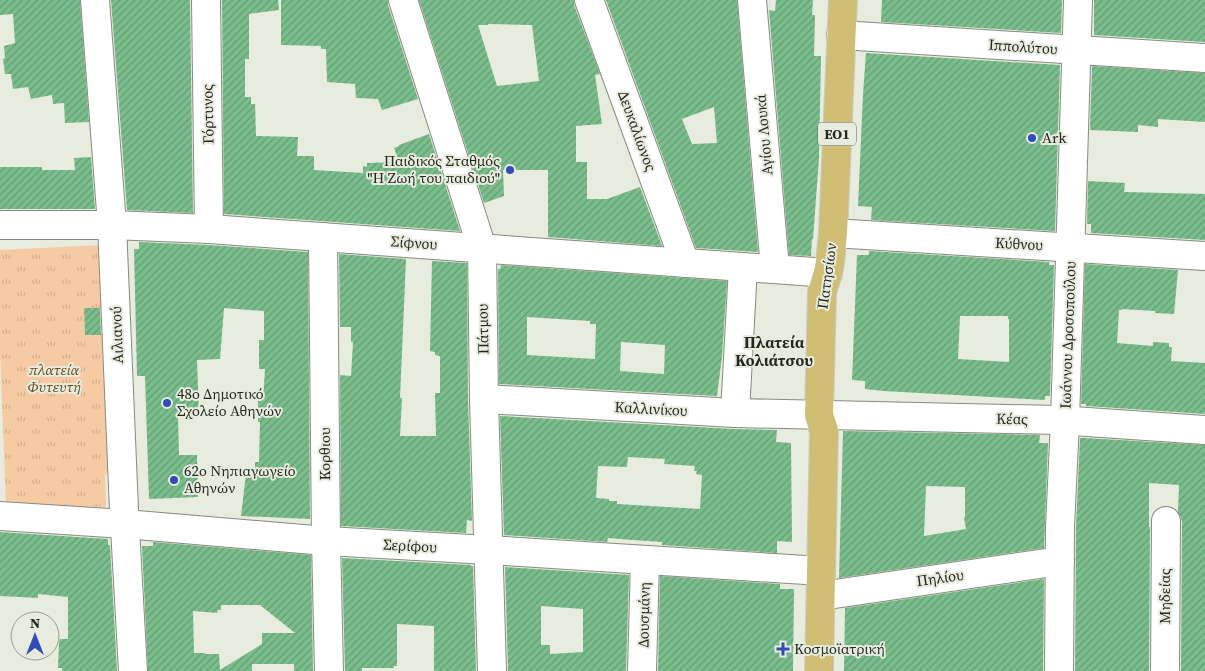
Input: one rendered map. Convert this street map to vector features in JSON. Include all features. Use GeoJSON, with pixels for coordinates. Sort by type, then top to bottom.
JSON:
{"type":"FeatureCollection","features":[{"type":"Feature","properties":{"kind":"main road","name":"Πατησίων"},"geometry":{"type":"LineString","coordinates":[[819,671],[824,432],[819,415],[822,292],[828,273],[833,233],[843,0]]}},
{"type":"Feature","properties":{"kind":"street","name":"Αιλιανού"},"geometry":{"type":"LineString","coordinates":[[95,0],[112,224],[133,671]]}},
{"type":"Feature","properties":{"kind":"street","name":"Γόρτυνος"},"geometry":{"type":"LineString","coordinates":[[206,0],[209,229]]}},
{"type":"Feature","properties":{"kind":"street","name":"Πάτμου"},"geometry":{"type":"LineString","coordinates":[[403,0],[482,248],[484,399],[492,671]]}},
{"type":"Feature","properties":{"kind":"street","name":"Δευκαλίωνος"},"geometry":{"type":"LineString","coordinates":[[589,0],[685,263]]}},
{"type":"Feature","properties":{"kind":"street","name":"Αγίου Λουκά"},"geometry":{"type":"LineString","coordinates":[[752,0],[775,269]]}},
{"type":"Feature","properties":{"kind":"street","name":"Ιωάννου Δροσοπούλου"},"geometry":{"type":"LineString","coordinates":[[1059,671],[1060,527],[1078,0]]}},
{"type":"Feature","properties":{"kind":"street","name":"Ιππολύτου"},"geometry":{"type":"LineString","coordinates":[[841,35],[1205,58]]}},
{"type":"Feature","properties":{"kind":"street","name":"Σίφνου"},"geometry":{"type":"LineString","coordinates":[[0,225],[112,224],[209,229],[828,273]]}},
{"type":"Feature","properties":{"kind":"street","name":"Κύθνου"},"geometry":{"type":"LineString","coordinates":[[833,233],[1205,256]]}},
{"type":"Feature","properties":{"kind":"street","name":"Κορθιου"},"geometry":{"type":"LineString","coordinates":[[323,236],[329,671]]}},
{"type":"Feature","properties":{"kind":"street"},"geometry":{"type":"LineString","coordinates":[[735,414],[743,267]]}},
{"type":"Feature","properties":{"kind":"street","name":"Καλλινίκου"},"geometry":{"type":"LineString","coordinates":[[484,399],[735,414],[819,415]]}},
{"type":"Feature","properties":{"kind":"street","name":"Κέας"},"geometry":{"type":"LineString","coordinates":[[819,415],[1065,421],[1205,430]]}},
{"type":"Feature","properties":{"kind":"street","name":"Σερίφου"},"geometry":{"type":"LineString","coordinates":[[0,516],[125,524],[326,541],[645,560],[821,584]]}},
{"type":"Feature","properties":{"kind":"street","name":"Μηδείας"},"geometry":{"type":"LineString","coordinates":[[1165,671],[1166,521]]}},
{"type":"Feature","properties":{"kind":"street","name":"Δουσμάνη"},"geometry":{"type":"LineString","coordinates":[[642,671],[645,560]]}},
{"type":"Feature","properties":{"kind":"street","name":"Πηλίου"},"geometry":{"type":"LineString","coordinates":[[821,584],[1060,561]]}},
{"type":"Feature","properties":{"kind":"green space","name":"πλατεία Φυτευτή"},"geometry":{"type":"Polygon","coordinates":[[[103,245],[105,308],[84,309],[85,335],[106,334],[110,472],[105,475],[106,507],[6,504],[0,353],[0,250],[103,245]]]}},
{"type":"Feature","properties":{"kind":"building"},"geometry":{"type":"Polygon","coordinates":[[[0,0],[80,0],[89,122],[65,123],[64,103],[53,104],[52,95],[31,99],[28,87],[13,89],[11,74],[5,74],[3,59],[5,58],[4,46],[15,43],[13,14],[0,15],[0,0]]]}},
{"type":"Feature","properties":{"kind":"building"},"geometry":{"type":"Polygon","coordinates":[[[111,0],[190,0],[193,213],[127,210],[111,0]]]}},
{"type":"Feature","properties":{"kind":"building"},"geometry":{"type":"Polygon","coordinates":[[[222,0],[278,0],[279,10],[249,14],[249,59],[245,59],[245,97],[251,97],[251,104],[255,104],[256,136],[298,137],[297,156],[314,156],[314,170],[363,173],[363,166],[367,167],[367,163],[399,162],[394,148],[429,134],[460,231],[224,214],[222,0]]]}},
{"type":"Feature","properties":{"kind":"building"},"geometry":{"type":"Polygon","coordinates":[[[281,0],[388,0],[418,99],[382,110],[378,99],[356,98],[355,84],[327,82],[326,49],[321,49],[321,46],[281,45],[281,0]]]}},
{"type":"Feature","properties":{"kind":"building"},"geometry":{"type":"Polygon","coordinates":[[[419,0],[574,0],[574,5],[600,74],[595,75],[602,124],[576,126],[576,162],[587,162],[587,199],[607,199],[640,187],[662,246],[548,237],[548,170],[503,170],[504,196],[484,203],[419,0]],[[478,25],[497,86],[539,81],[532,25],[478,25]]]}},
{"type":"Feature","properties":{"kind":"building"},"geometry":{"type":"Polygon","coordinates":[[[606,0],[737,0],[758,252],[696,248],[606,0]],[[714,107],[682,119],[692,144],[717,143],[714,107]]]}},
{"type":"Feature","properties":{"kind":"building"},"geometry":{"type":"Polygon","coordinates":[[[776,0],[813,0],[812,15],[815,15],[814,56],[821,56],[819,158],[811,256],[789,255],[769,10],[775,11],[776,0]]]}},
{"type":"Feature","properties":{"kind":"building"},"geometry":{"type":"Polygon","coordinates":[[[882,0],[1062,0],[1061,33],[881,22],[882,0]]]}},
{"type":"Feature","properties":{"kind":"building"},"geometry":{"type":"Polygon","coordinates":[[[1094,0],[1205,0],[1205,42],[1094,35],[1094,0]]]}},
{"type":"Feature","properties":{"kind":"building"},"geometry":{"type":"Polygon","coordinates":[[[866,53],[1060,65],[1055,231],[871,220],[872,207],[858,206],[866,53]]]}},
{"type":"Feature","properties":{"kind":"building"},"geometry":{"type":"Polygon","coordinates":[[[1092,66],[1205,73],[1205,122],[1158,119],[1158,127],[1138,125],[1138,132],[1090,130],[1092,66]]]}},
{"type":"Feature","properties":{"kind":"building"},"geometry":{"type":"Polygon","coordinates":[[[91,157],[95,209],[0,209],[0,167],[42,167],[42,170],[75,170],[74,158],[91,157]]]}},
{"type":"Feature","properties":{"kind":"building"},"geometry":{"type":"Polygon","coordinates":[[[1088,181],[1125,183],[1124,192],[1205,194],[1205,240],[1091,233],[1091,224],[1087,224],[1088,181]]]}},
{"type":"Feature","properties":{"kind":"building"},"geometry":{"type":"Polygon","coordinates":[[[139,242],[308,252],[310,519],[241,516],[246,474],[255,474],[255,462],[259,462],[260,422],[258,422],[258,400],[263,400],[265,369],[259,369],[259,340],[264,340],[264,311],[224,308],[220,359],[197,360],[199,414],[178,415],[179,455],[197,455],[198,497],[149,499],[145,376],[137,376],[134,249],[139,249],[139,242]]]}},
{"type":"Feature","properties":{"kind":"building"},"geometry":{"type":"Polygon","coordinates":[[[869,251],[1049,262],[1049,265],[1054,265],[1050,396],[1045,396],[1045,400],[884,391],[865,389],[865,381],[852,380],[857,255],[869,255],[869,251]],[[960,316],[958,359],[1009,362],[1008,316],[960,316]]]}},
{"type":"Feature","properties":{"kind":"building"},"geometry":{"type":"Polygon","coordinates":[[[339,254],[406,259],[400,436],[436,436],[435,393],[440,393],[440,356],[430,351],[432,261],[467,263],[468,399],[472,521],[467,520],[466,533],[341,526],[340,375],[351,376],[353,342],[351,342],[351,327],[340,327],[339,254]]]}},
{"type":"Feature","properties":{"kind":"building"},"geometry":{"type":"Polygon","coordinates":[[[1085,264],[1178,270],[1174,314],[1155,313],[1155,311],[1119,310],[1117,343],[1153,346],[1153,342],[1169,343],[1169,347],[1172,347],[1171,361],[1205,363],[1205,414],[1086,406],[1086,404],[1081,404],[1085,264]]]}},
{"type":"Feature","properties":{"kind":"building"},"geometry":{"type":"Polygon","coordinates":[[[501,265],[727,281],[722,356],[717,396],[499,384],[498,269],[500,269],[501,265]],[[527,317],[527,355],[595,359],[596,324],[590,324],[590,321],[527,317]],[[621,342],[620,371],[664,374],[665,345],[621,342]]]}},
{"type":"Feature","properties":{"kind":"building"},"geometry":{"type":"Polygon","coordinates":[[[84,308],[100,308],[101,335],[85,335],[84,308]]]}},
{"type":"Feature","properties":{"kind":"building"},"geometry":{"type":"Polygon","coordinates":[[[500,416],[777,430],[776,442],[791,443],[792,542],[777,541],[777,553],[662,545],[662,542],[608,538],[607,542],[504,535],[500,416]],[[628,457],[627,467],[598,466],[596,498],[617,501],[617,504],[700,509],[702,475],[696,474],[697,471],[694,471],[695,466],[664,464],[665,459],[628,457]]]}},
{"type":"Feature","properties":{"kind":"building"},"geometry":{"type":"Polygon","coordinates":[[[843,431],[1040,435],[1039,443],[1048,443],[1044,548],[839,578],[843,431]],[[926,486],[924,536],[966,529],[964,518],[965,487],[926,486]]]}},
{"type":"Feature","properties":{"kind":"building"},"geometry":{"type":"Polygon","coordinates":[[[1080,438],[1205,445],[1205,671],[1181,671],[1182,521],[1178,512],[1179,485],[1149,483],[1149,671],[1075,671],[1076,527],[1080,438]]]}},
{"type":"Feature","properties":{"kind":"building"},"geometry":{"type":"Polygon","coordinates":[[[0,532],[108,539],[108,545],[110,545],[117,671],[62,671],[62,668],[58,668],[58,661],[60,661],[60,639],[68,639],[68,597],[38,594],[38,598],[0,596],[0,532]]]}},
{"type":"Feature","properties":{"kind":"building"},"geometry":{"type":"Polygon","coordinates":[[[153,542],[311,555],[313,671],[294,671],[294,664],[252,664],[252,671],[148,671],[142,546],[153,546],[153,542]],[[221,605],[221,610],[218,610],[217,613],[193,611],[194,653],[219,654],[220,670],[262,644],[262,633],[295,633],[260,605],[221,605]]]}},
{"type":"Feature","properties":{"kind":"building"},"geometry":{"type":"Polygon","coordinates":[[[342,558],[473,566],[476,671],[434,671],[434,626],[397,624],[397,666],[394,666],[394,668],[362,668],[362,671],[345,671],[342,558]]]}},
{"type":"Feature","properties":{"kind":"building"},"geometry":{"type":"Polygon","coordinates":[[[505,567],[629,575],[626,671],[508,671],[505,567]],[[541,606],[541,645],[550,645],[550,654],[583,652],[583,609],[541,606]]]}},
{"type":"Feature","properties":{"kind":"building"},"geometry":{"type":"Polygon","coordinates":[[[660,576],[780,584],[780,589],[794,589],[793,671],[658,671],[660,576]]]}},
{"type":"Feature","properties":{"kind":"building"},"geometry":{"type":"Polygon","coordinates":[[[1044,579],[1043,671],[844,671],[845,608],[1044,579]]]}},
{"type":"Feature","properties":{"kind":"place","name":"Ark"},"geometry":{"type":"Point","coordinates":[1032,138]}},
{"type":"Feature","properties":{"kind":"place","name":"Παιδικός Σταθμός \"Η Ζωή του παιδιού\""},"geometry":{"type":"Point","coordinates":[510,170]}},
{"type":"Feature","properties":{"kind":"place","name":"48ο Δημοτικό Σχολείο Αθηνών"},"geometry":{"type":"Point","coordinates":[167,403]}},
{"type":"Feature","properties":{"kind":"place","name":"62ο Νηπιαγωγείο Αθηνών"},"geometry":{"type":"Point","coordinates":[174,480]}},
{"type":"Feature","properties":{"kind":"place","name":"Κοσμοϊατρική"},"geometry":{"type":"Point","coordinates":[783,649]}},
{"type":"Feature","properties":{"kind":"district","name":"Πλατεία Κολιάτσου"},"geometry":{"type":"Point","coordinates":[774,351]}}]}
